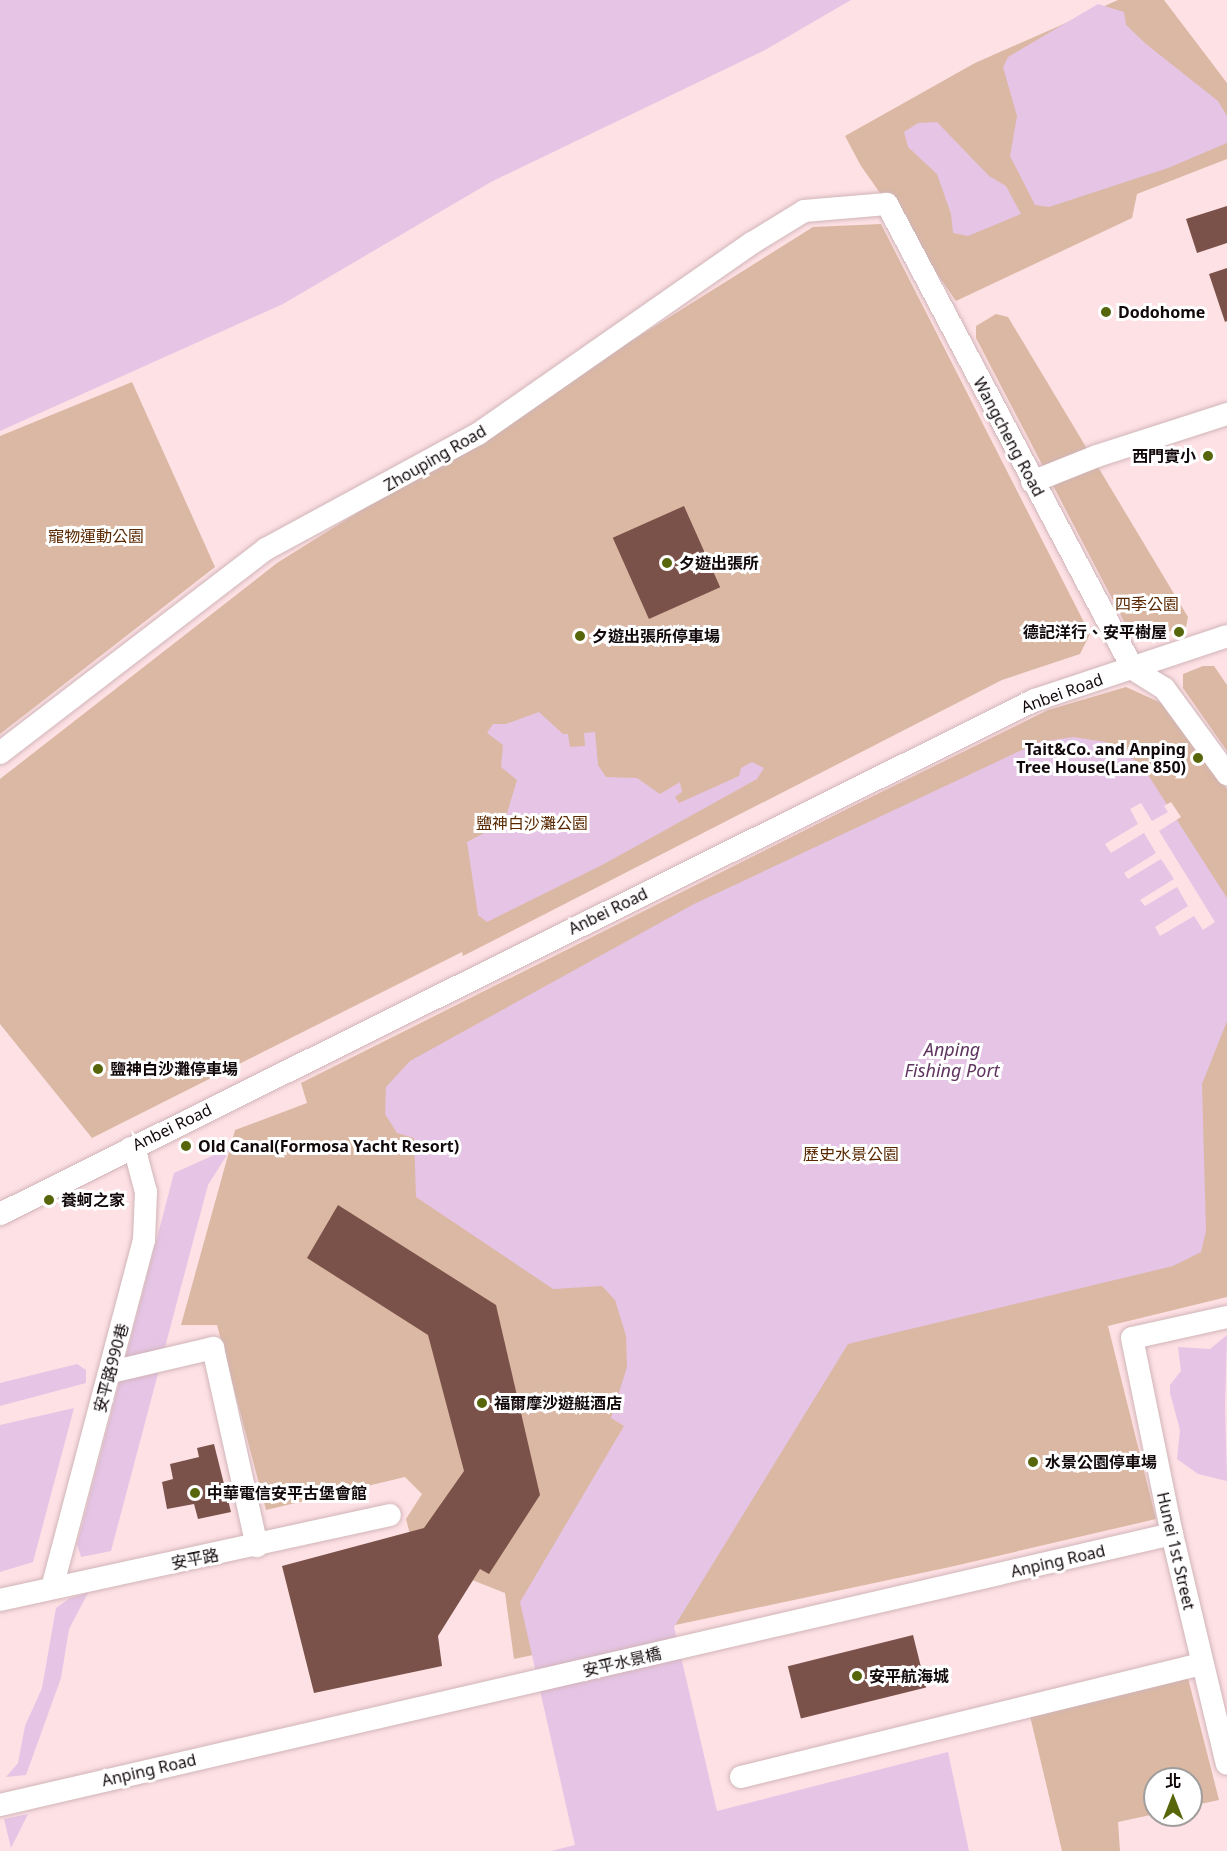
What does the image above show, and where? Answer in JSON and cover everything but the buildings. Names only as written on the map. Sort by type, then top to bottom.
[{"type":"street","name":"Wangcheng Road","points":[[886,204],[1133,669]]},
{"type":"street","name":"Zhouping Road","points":[[0,753],[266,549],[478,434],[752,243],[804,211],[886,204]]},
{"type":"street","points":[[1032,482],[1097,456],[1227,414]]},
{"type":"street","name":"Anbei Road","points":[[0,1214],[1035,700],[1227,636]]},
{"type":"street","points":[[1133,669],[1164,688],[1227,774]]},
{"type":"street","name":"安平路990巷","points":[[52,1588],[111,1372],[144,1240],[147,1212],[142,1178],[130,1148]]},
{"type":"street","name":"Hunei 1st Street","points":[[1227,1317],[1132,1338],[1172,1534],[1227,1764]]},
{"type":"street","points":[[111,1372],[213,1348],[257,1546]]},
{"type":"street","name":"安平路","points":[[0,1600],[257,1546],[390,1515]]},
{"type":"street","name":"Anping Road","points":[[944,1589],[1172,1534]]},
{"type":"street","name":"安平水景橋","points":[[299,1736],[944,1589]]},
{"type":"street","points":[[741,1777],[1202,1664]]},
{"type":"street","name":"Anping Road","points":[[0,1805],[299,1736]]},
{"type":"green space","points":[[1118,0],[1164,0],[1227,83],[1227,159],[1137,194],[1132,218],[956,301],[861,166],[845,136],[975,63]]},
{"type":"green space","name":"鹽神白沙灘公園","points":[[881,224],[1090,634],[1080,654],[1002,680],[463,956],[462,952],[92,1138],[0,1024],[0,779],[277,563],[813,227]]},
{"type":"green space","name":"四季公園","points":[[996,314],[1008,317],[1188,617],[1186,627],[1144,638],[1129,631],[976,338],[976,326]]},
{"type":"green space","name":"寵物運動公園","points":[[132,382],[215,567],[0,734],[0,436]]},
{"type":"green space","points":[[1203,666],[1214,666],[1227,685],[1227,751],[1183,688],[1183,674]]},
{"type":"green space","name":"Anping Fishing Port","points":[[1126,687],[1168,706],[1227,789],[1227,1297],[1108,1326],[1156,1519],[950,1567],[514,1659],[505,1593],[472,1580],[412,1542],[406,1519],[422,1494],[405,1477],[266,1510],[217,1325],[181,1325],[235,1130],[307,1103],[301,1083],[857,804],[1048,710]]},
{"type":"green space","points":[[1188,1678],[1219,1800],[1203,1803],[1203,1767],[1143,1767],[1143,1817],[1118,1822],[1120,1851],[1062,1851],[1030,1716]]},
{"type":"water","points":[[0,0],[851,0],[765,50],[491,182],[283,304],[0,431]]},
{"type":"water","points":[[1098,4],[1124,12],[1126,25],[1146,44],[1218,101],[1227,116],[1227,143],[1168,168],[1049,207],[1035,205],[1010,156],[1017,116],[1003,67],[1008,57]]},
{"type":"water","points":[[937,122],[989,176],[1006,186],[1021,214],[968,236],[953,233],[951,214],[937,174],[908,147],[904,132],[918,123]]},
{"type":"water","points":[[539,712],[563,734],[568,734],[570,747],[585,746],[584,733],[595,732],[598,765],[606,777],[637,778],[660,794],[680,782],[682,792],[675,797],[679,803],[739,776],[741,768],[752,762],[764,768],[757,779],[604,864],[487,922],[478,915],[467,842],[504,823],[517,780],[501,767],[503,745],[487,733],[493,724],[506,724]]},
{"type":"water","name":"Anping Fishing Port","points":[[1073,737],[1106,742],[1141,764],[1227,898],[1227,1021],[1202,1084],[1206,1231],[1201,1252],[1173,1266],[848,1344],[674,1627],[717,1811],[948,1752],[969,1851],[551,1851],[575,1845],[520,1602],[624,1426],[611,1418],[627,1367],[626,1336],[615,1300],[602,1286],[553,1289],[416,1197],[414,1138],[397,1133],[385,1114],[386,1087],[410,1061],[694,904],[1039,742]]},
{"type":"water","points":[[232,1147],[208,1185],[111,1551],[81,1557],[77,1544],[174,1173]]},
{"type":"water","points":[[1227,1335],[1225,1407],[1227,1481],[1198,1474],[1177,1459],[1180,1430],[1170,1385],[1181,1371],[1178,1347],[1210,1349]]},
{"type":"water","points":[[77,1364],[86,1370],[86,1383],[0,1406],[0,1383]]},
{"type":"water","points":[[74,1408],[33,1562],[0,1572],[0,1425]]},
{"type":"water","points":[[88,1593],[69,1629],[61,1678],[26,1775],[6,1777],[18,1763],[25,1726],[42,1688],[56,1608],[70,1598]]},
{"type":"water","points":[[28,1814],[11,1848],[4,1819]]},
{"type":"pier","points":[[1171,802],[1181,817],[1159,831],[1215,922],[1203,930],[1194,916],[1160,936],[1155,927],[1188,906],[1177,887],[1145,906],[1140,900],[1174,879],[1161,859],[1128,879],[1124,873],[1156,853],[1144,833],[1111,853],[1105,844],[1138,824],[1130,809],[1141,803],[1152,821],[1168,812],[1164,806]]},
{"type":"place","name":"Dodohome","points":[[1106,312]]},
{"type":"place","name":"西門實小","points":[[1208,456]]},
{"type":"place","name":"夕遊出張所","points":[[667,563]]},
{"type":"place","name":"德記洋行、安平樹屋","points":[[1179,632]]},
{"type":"place","name":"夕遊出張所停車場","points":[[580,636]]},
{"type":"place","name":"Tait&Co. and Anping Tree House(Lane 850)","points":[[1198,758]]},
{"type":"place","name":"鹽神白沙灘停車場","points":[[98,1069]]},
{"type":"place","name":"Old Canal(Formosa Yacht Resort)","points":[[186,1146]]},
{"type":"place","name":"養蚵之家","points":[[49,1200]]},
{"type":"place","name":"福爾摩沙遊艇酒店","points":[[482,1403]]},
{"type":"place","name":"水景公園停車場","points":[[1033,1462]]},
{"type":"place","name":"中華電信安平古堡會館","points":[[195,1493]]},
{"type":"place","name":"安平航海城","points":[[857,1676]]},
{"type":"park label","name":"歷史水景公園","points":[[851,1154]]}]
